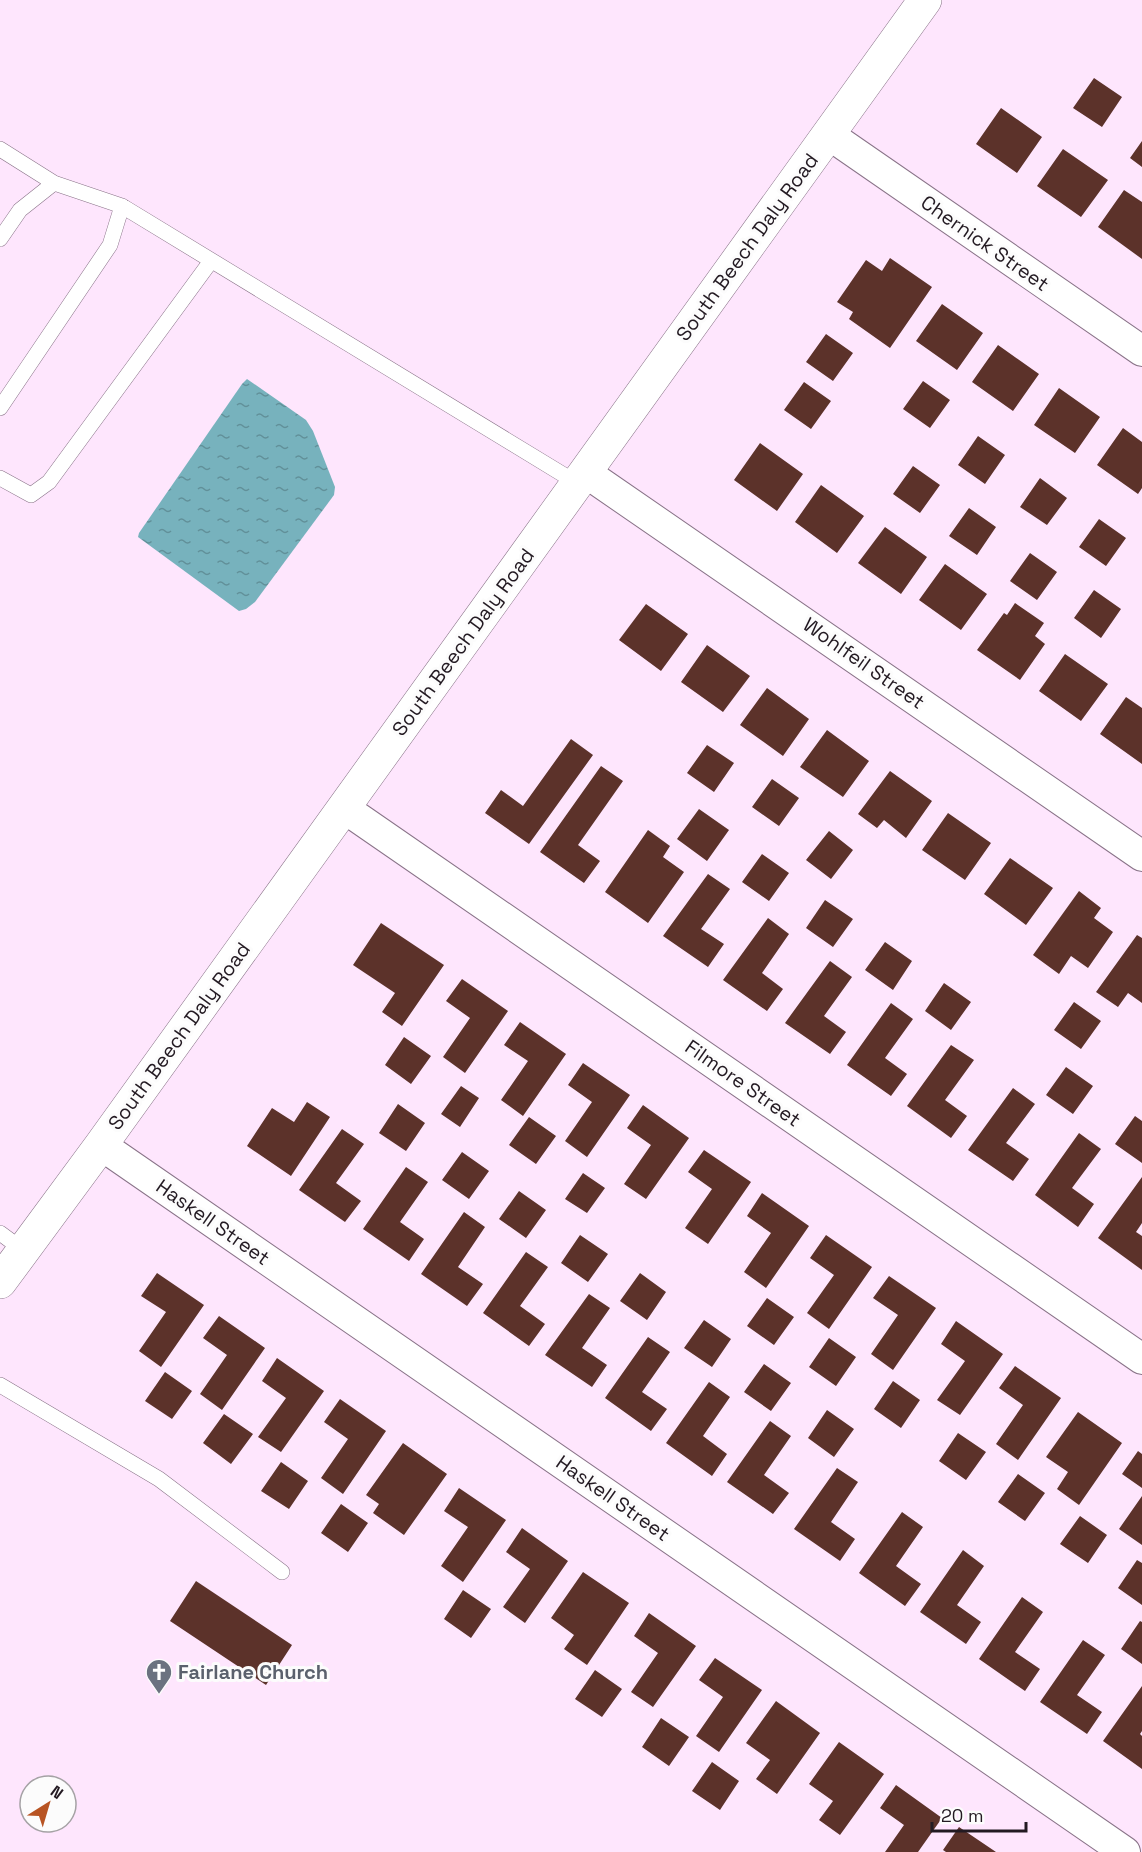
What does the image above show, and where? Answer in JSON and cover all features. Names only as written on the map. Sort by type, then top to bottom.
[{"type":"street","name":"South Beech Daly Road","points":[[0,1282],[12,1242],[101,1145],[925,0]]},
{"type":"street","name":"Chernick Street","points":[[828,134],[1142,351]]},
{"type":"street","name":"Wohlfeil Street","points":[[581,477],[1142,856]]},
{"type":"street","name":"Filmore Street","points":[[344,808],[1142,1359]]},
{"type":"street","name":"Haskell Street","points":[[101,1145],[1125,1852]]},
{"type":"lane","points":[[0,149],[54,183],[122,206],[211,261],[581,477]]},
{"type":"lane","points":[[0,239],[20,210],[54,183]]},
{"type":"lane","points":[[0,408],[110,244],[122,206]]},
{"type":"lane","points":[[0,478],[31,495],[49,482],[211,261]]},
{"type":"lane","points":[[0,1385],[159,1479],[282,1572]]},
{"type":"water","points":[[247,379],[306,420],[313,431],[335,487],[334,495],[255,602],[239,611],[138,537]]},
{"type":"building","points":[[1094,78],[1122,97],[1102,127],[1073,108]]},
{"type":"building","points":[[1001,108],[1042,137],[1017,173],[976,144]]},
{"type":"building","points":[[1142,141],[1142,167],[1130,158]]},
{"type":"building","points":[[1063,149],[1108,180],[1081,217],[1037,186]]},
{"type":"building","points":[[1124,190],[1142,202],[1142,259],[1098,227]]},
{"type":"building","points":[[890,258],[932,287],[890,348],[849,319],[853,312],[837,302],[866,260],[882,271]]},
{"type":"building","points":[[942,304],[983,333],[957,370],[916,341]]},
{"type":"building","points":[[826,334],[853,353],[833,381],[806,362]]},
{"type":"building","points":[[998,345],[1039,374],[1013,411],[972,382]]},
{"type":"building","points":[[923,381],[950,400],[930,428],[903,409]]},
{"type":"building","points":[[804,382],[831,401],[811,429],[784,410]]},
{"type":"building","points":[[1059,388],[1100,417],[1075,453],[1034,425]]},
{"type":"building","points":[[1123,428],[1142,442],[1142,488],[1138,494],[1097,465]]},
{"type":"building","points":[[978,436],[1005,455],[985,484],[958,465]]},
{"type":"building","points":[[760,443],[803,474],[777,511],[734,480]]},
{"type":"building","points":[[913,466],[940,485],[920,513],[893,494]]},
{"type":"building","points":[[1040,478],[1067,498],[1047,525],[1020,507]]},
{"type":"building","points":[[821,485],[864,516],[837,553],[795,522]]},
{"type":"building","points":[[969,508],[996,527],[977,555],[949,536]]},
{"type":"building","points":[[1099,519],[1126,538],[1106,566],[1079,547]]},
{"type":"building","points":[[885,527],[927,557],[901,594],[858,563]]},
{"type":"building","points":[[1030,553],[1057,572],[1037,600],[1010,581]]},
{"type":"building","points":[[945,564],[987,594],[961,630],[919,600]]},
{"type":"building","points":[[1094,590],[1121,609],[1101,638],[1074,618]]},
{"type":"building","points":[[1015,603],[1044,623],[1035,636],[1045,644],[1020,680],[977,650],[1004,613],[1007,615]]},
{"type":"building","points":[[646,604],[688,634],[661,671],[619,640]]},
{"type":"building","points":[[707,645],[750,676],[723,712],[681,682]]},
{"type":"building","points":[[1065,654],[1108,684],[1081,721],[1039,691]]},
{"type":"building","points":[[767,688],[809,719],[783,756],[740,725]]},
{"type":"building","points":[[1126,697],[1142,708],[1142,764],[1100,734]]},
{"type":"building","points":[[827,730],[869,761],[843,797],[800,767]]},
{"type":"building","points":[[571,739],[593,755],[529,844],[485,813],[501,790],[523,806]]},
{"type":"building","points":[[707,745],[734,763],[714,792],[687,773]]},
{"type":"building","points":[[601,766],[623,781],[578,845],[600,861],[584,883],[540,852]]},
{"type":"building","points":[[890,771],[932,801],[906,838],[884,820],[877,828],[858,814]]},
{"type":"building","points":[[772,779],[799,798],[779,826],[752,807]]},
{"type":"building","points":[[699,809],[729,830],[707,861],[677,839]]},
{"type":"building","points":[[948,813],[991,843],[965,880],[922,850]]},
{"type":"building","points":[[648,830],[670,846],[663,857],[684,872],[648,923],[605,892]]},
{"type":"building","points":[[829,831],[853,850],[831,879],[806,860]]},
{"type":"building","points":[[762,854],[789,873],[769,901],[742,882]]},
{"type":"building","points":[[1010,858],[1053,888],[1026,925],[984,894]]},
{"type":"building","points":[[708,874],[730,889],[701,929],[724,944],[708,967],[663,936]]},
{"type":"building","points":[[1079,891],[1101,908],[1094,918],[1113,932],[1088,968],[1071,956],[1059,974],[1033,955]]},
{"type":"building","points":[[825,900],[853,919],[833,947],[806,928]]},
{"type":"building","points":[[768,918],[789,934],[762,973],[783,989],[767,1011],[723,980]]},
{"type":"building","points":[[381,923],[444,965],[402,1026],[382,1012],[395,993],[353,965]]},
{"type":"building","points":[[1137,935],[1142,938],[1142,1003],[1128,993],[1118,1007],[1096,992]]},
{"type":"building","points":[[885,942],[912,961],[893,990],[865,970]]},
{"type":"building","points":[[830,961],[852,977],[824,1016],[846,1032],[830,1054],[785,1023]]},
{"type":"building","points":[[462,979],[508,1011],[465,1073],[443,1057],[470,1018],[446,1001]]},
{"type":"building","points":[[944,983],[971,1002],[951,1030],[925,1011]]},
{"type":"building","points":[[1074,1002],[1101,1021],[1081,1049],[1054,1030]]},
{"type":"building","points":[[891,1003],[913,1019],[885,1058],[907,1074],[891,1096],[847,1065]]},
{"type":"building","points":[[520,1022],[566,1054],[523,1116],[501,1100],[528,1061],[504,1045]]},
{"type":"building","points":[[404,1037],[431,1056],[411,1084],[385,1065]]},
{"type":"building","points":[[951,1045],[974,1060],[945,1100],[967,1116],[951,1138],[907,1106]]},
{"type":"building","points":[[583,1063],[630,1095],[587,1157],[565,1141],[592,1102],[568,1085]]},
{"type":"building","points":[[1066,1067],[1093,1086],[1073,1114],[1046,1095]]},
{"type":"building","points":[[461,1086],[479,1098],[460,1127],[441,1114]]},
{"type":"building","points":[[1013,1088],[1035,1104],[1006,1143],[1029,1159],[1013,1181],[968,1150]]},
{"type":"building","points":[[307,1102],[330,1117],[291,1176],[247,1146],[272,1108],[294,1122]]},
{"type":"building","points":[[398,1104],[425,1123],[406,1151],[379,1133]]},
{"type":"building","points":[[643,1105],[689,1138],[646,1199],[624,1184],[651,1145],[627,1128]]},
{"type":"building","points":[[1135,1116],[1142,1121],[1142,1163],[1115,1144]]},
{"type":"building","points":[[529,1117],[556,1136],[536,1164],[509,1145]]},
{"type":"building","points":[[342,1129],[364,1144],[336,1183],[361,1201],[345,1222],[299,1190]]},
{"type":"building","points":[[1079,1133],[1101,1149],[1072,1188],[1094,1204],[1078,1227],[1035,1195]]},
{"type":"building","points":[[704,1150],[751,1182],[708,1244],[685,1228],[712,1189],[688,1172]]},
{"type":"building","points":[[462,1152],[489,1171],[469,1199],[442,1180]]},
{"type":"building","points":[[406,1167],[428,1182],[400,1222],[424,1239],[409,1261],[363,1229]]},
{"type":"building","points":[[583,1173],[605,1188],[587,1213],[565,1199]]},
{"type":"building","points":[[1142,1177],[1142,1223],[1136,1232],[1142,1236],[1142,1270],[1098,1238]]},
{"type":"building","points":[[519,1191],[546,1210],[526,1238],[499,1219]]},
{"type":"building","points":[[762,1193],[809,1226],[766,1288],[744,1272],[771,1233],[747,1216]]},
{"type":"building","points":[[464,1212],[485,1227],[458,1267],[483,1284],[467,1306],[421,1274]]},
{"type":"building","points":[[580,1235],[608,1254],[588,1282],[561,1263]]},
{"type":"building","points":[[826,1235],[872,1267],[829,1329],[807,1313],[834,1275],[810,1258]]},
{"type":"building","points":[[526,1252],[548,1267],[520,1306],[545,1324],[529,1346],[483,1313]]},
{"type":"building","points":[[157,1273],[204,1305],[161,1367],[139,1351],[166,1312],[141,1296]]},
{"type":"building","points":[[640,1273],[666,1292],[647,1320],[620,1301]]},
{"type":"building","points":[[889,1276],[936,1308],[893,1370],[871,1354],[898,1315],[873,1298]]},
{"type":"building","points":[[589,1294],[610,1308],[582,1348],[607,1365],[592,1387],[545,1355]]},
{"type":"building","points":[[767,1298],[794,1317],[774,1345],[747,1326]]},
{"type":"building","points":[[219,1316],[265,1348],[222,1410],[200,1394],[227,1355],[203,1338]]},
{"type":"building","points":[[704,1320],[731,1339],[712,1367],[684,1348]]},
{"type":"building","points":[[956,1321],[1003,1354],[960,1415],[937,1400],[965,1361],[941,1344]]},
{"type":"building","points":[[648,1337],[670,1352],[642,1392],[667,1409],[651,1431],[605,1398]]},
{"type":"building","points":[[829,1338],[856,1357],[836,1386],[809,1367]]},
{"type":"building","points":[[277,1358],[324,1391],[281,1452],[258,1437],[286,1398],[262,1381]]},
{"type":"building","points":[[764,1364],[791,1383],[771,1411],[744,1392]]},
{"type":"building","points":[[1015,1366],[1061,1398],[1018,1460],[996,1444],[1023,1405],[999,1388]]},
{"type":"building","points":[[165,1372],[192,1391],[172,1419],[145,1401]]},
{"type":"building","points":[[893,1381],[920,1400],[901,1428],[874,1409]]},
{"type":"building","points":[[709,1382],[730,1397],[703,1436],[727,1454],[712,1476],[666,1443]]},
{"type":"building","points":[[340,1399],[386,1431],[343,1494],[321,1478],[348,1439],[324,1422]]},
{"type":"building","points":[[827,1410],[854,1429],[834,1457],[808,1438]]},
{"type":"building","points":[[1078,1412],[1122,1443],[1079,1505],[1057,1489],[1068,1472],[1046,1457]]},
{"type":"building","points":[[224,1414],[253,1434],[231,1464],[203,1443]]},
{"type":"building","points":[[770,1421],[791,1436],[764,1475],[789,1493],[773,1514],[727,1482]]},
{"type":"building","points":[[958,1433],[986,1452],[966,1480],[939,1461]]},
{"type":"building","points":[[403,1443],[447,1474],[404,1535],[373,1513],[379,1504],[366,1495]]},
{"type":"building","points":[[1138,1451],[1142,1454],[1142,1488],[1122,1474]]},
{"type":"building","points":[[281,1462],[308,1481],[289,1509],[261,1491]]},
{"type":"building","points":[[837,1468],[858,1482],[831,1522],[855,1539],[840,1561],[794,1529]]},
{"type":"building","points":[[1018,1474],[1045,1493],[1025,1521],[998,1502]]},
{"type":"building","points":[[459,1488],[506,1520],[463,1582],[441,1566],[468,1527],[444,1511]]},
{"type":"building","points":[[1142,1496],[1142,1545],[1119,1529]]},
{"type":"building","points":[[341,1504],[368,1523],[348,1552],[321,1533]]},
{"type":"building","points":[[902,1512],[923,1527],[896,1566],[921,1584],[905,1606],[859,1573]]},
{"type":"building","points":[[1080,1516],[1107,1535],[1088,1563],[1060,1544]]},
{"type":"building","points":[[522,1528],[568,1561],[525,1623],[503,1607],[530,1569],[506,1552]]},
{"type":"building","points":[[963,1550],[984,1566],[957,1605],[981,1622],[966,1644],[920,1612]]},
{"type":"building","points":[[1137,1560],[1142,1563],[1142,1605],[1118,1588]]},
{"type":"building","points":[[583,1572],[629,1603],[587,1665],[564,1649],[574,1635],[551,1618]]},
{"type":"building","points":[[196,1581],[292,1645],[266,1685],[170,1621]]},
{"type":"building","points":[[463,1590],[491,1609],[471,1638],[444,1619]]},
{"type":"building","points":[[1022,1597],[1043,1612],[1015,1652],[1040,1669],[1025,1691],[979,1659]]},
{"type":"building","points":[[649,1613],[696,1646],[653,1707],[631,1692],[658,1653],[634,1636]]},
{"type":"building","points":[[1140,1621],[1142,1622],[1142,1664],[1121,1649]]},
{"type":"building","points":[[1083,1640],[1105,1655],[1077,1695],[1102,1712],[1087,1734],[1040,1702]]},
{"type":"building","points":[[715,1658],[762,1690],[719,1752],[696,1736],[723,1697],[699,1680]]},
{"type":"building","points":[[595,1670],[622,1689],[602,1717],[575,1699]]},
{"type":"building","points":[[1142,1686],[1142,1731],[1140,1734],[1142,1736],[1142,1769],[1103,1741]]},
{"type":"building","points":[[776,1701],[820,1733],[777,1794],[756,1779],[770,1760],[746,1743]]},
{"type":"building","points":[[661,1718],[689,1737],[669,1766],[642,1747]]},
{"type":"building","points":[[839,1742],[884,1774],[840,1835],[819,1820],[833,1801],[809,1784]]},
{"type":"building","points":[[712,1762],[739,1781],[720,1810],[692,1791]]},
{"type":"building","points":[[896,1785],[942,1818],[918,1852],[885,1852],[904,1825],[880,1808]]},
{"type":"building","points":[[959,1827],[996,1852],[946,1852],[943,1850]]},
{"type":"place","name":"Fairlane Church","points":[[159,1695]]}]
